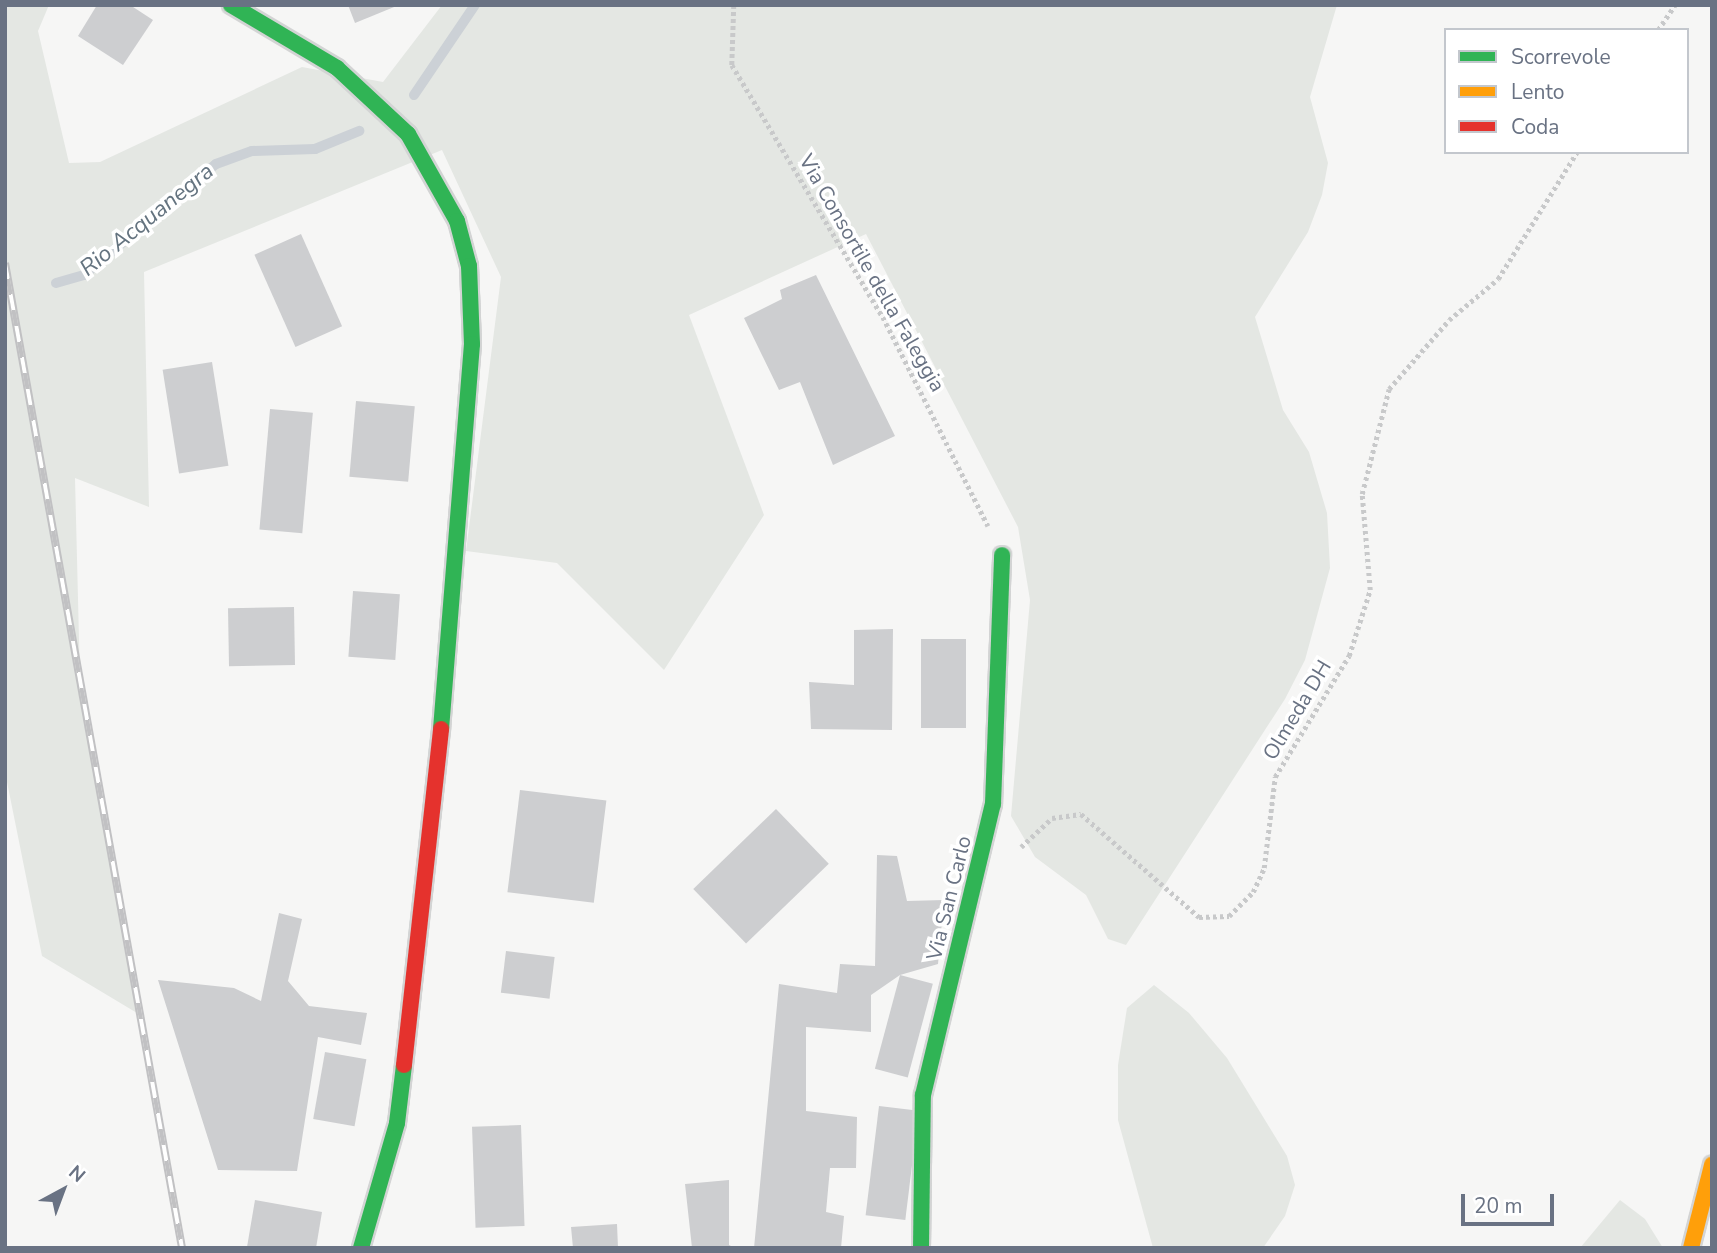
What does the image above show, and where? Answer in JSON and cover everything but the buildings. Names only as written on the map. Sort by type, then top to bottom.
[{"type":"main road","points":[[231,5],[337,68],[408,134],[457,221],[469,265],[472,344],[436,789],[397,1123],[361,1248]]},
{"type":"main road","name":"Via San Carlo","points":[[921,1248],[923,1095],[993,804],[1002,555]]},
{"type":"main road","points":[[1691,1248],[1712,1164]]},
{"type":"path","name":"Via Consortile della Faleggia","points":[[734,5],[732,65],[883,317],[1002,555]]},
{"type":"path","points":[[1659,28],[1675,5]]},
{"type":"path","name":"Olmeda DH","points":[[1015,860],[1025,837],[1052,818],[1082,814],[1199,917],[1229,916],[1253,892],[1264,868],[1275,778],[1349,656],[1370,590],[1362,494],[1389,389],[1449,320],[1498,279],[1576,154]]},
{"type":"shaded area","points":[[5,5],[49,5],[38,31],[69,163],[100,162],[302,67],[383,82],[442,5],[1337,5],[1310,97],[1328,163],[1322,195],[1308,232],[1255,317],[1283,410],[1309,452],[1327,513],[1330,568],[1305,660],[1285,699],[1126,945],[1108,939],[1086,895],[1035,857],[1011,816],[1030,600],[1018,527],[866,234],[689,315],[764,515],[664,670],[557,563],[466,551],[501,277],[442,150],[144,272],[149,507],[75,478],[80,679],[142,1016],[42,956],[5,772]]},
{"type":"shaded area","points":[[1154,985],[1189,1013],[1227,1058],[1287,1156],[1295,1185],[1285,1216],[1263,1248],[1153,1248],[1118,1120],[1118,1065],[1127,1008]]},
{"type":"shaded area","points":[[1620,1200],[1645,1219],[1663,1248],[1580,1248]]},
{"type":"waterway","name":"Rio Acquanegra","points":[[414,95],[475,5]]},
{"type":"waterway","name":"Rio Acquanegra","points":[[56,283],[84,275],[216,164],[252,151],[315,149],[359,131]]},
{"type":"railway","points":[[5,263],[182,1248]]},
{"type":"traffic: fast","points":[[231,5],[337,68],[408,134],[457,221],[469,266],[472,344],[441,729]]},
{"type":"traffic: fast","points":[[921,1248],[923,1095],[993,804],[1002,555]]},
{"type":"traffic: fast","points":[[361,1248],[397,1123],[404,1065]]},
{"type":"traffic: slow","points":[[1691,1248],[1712,1165]]},
{"type":"traffic: jam","points":[[404,1065],[441,729]]}]
